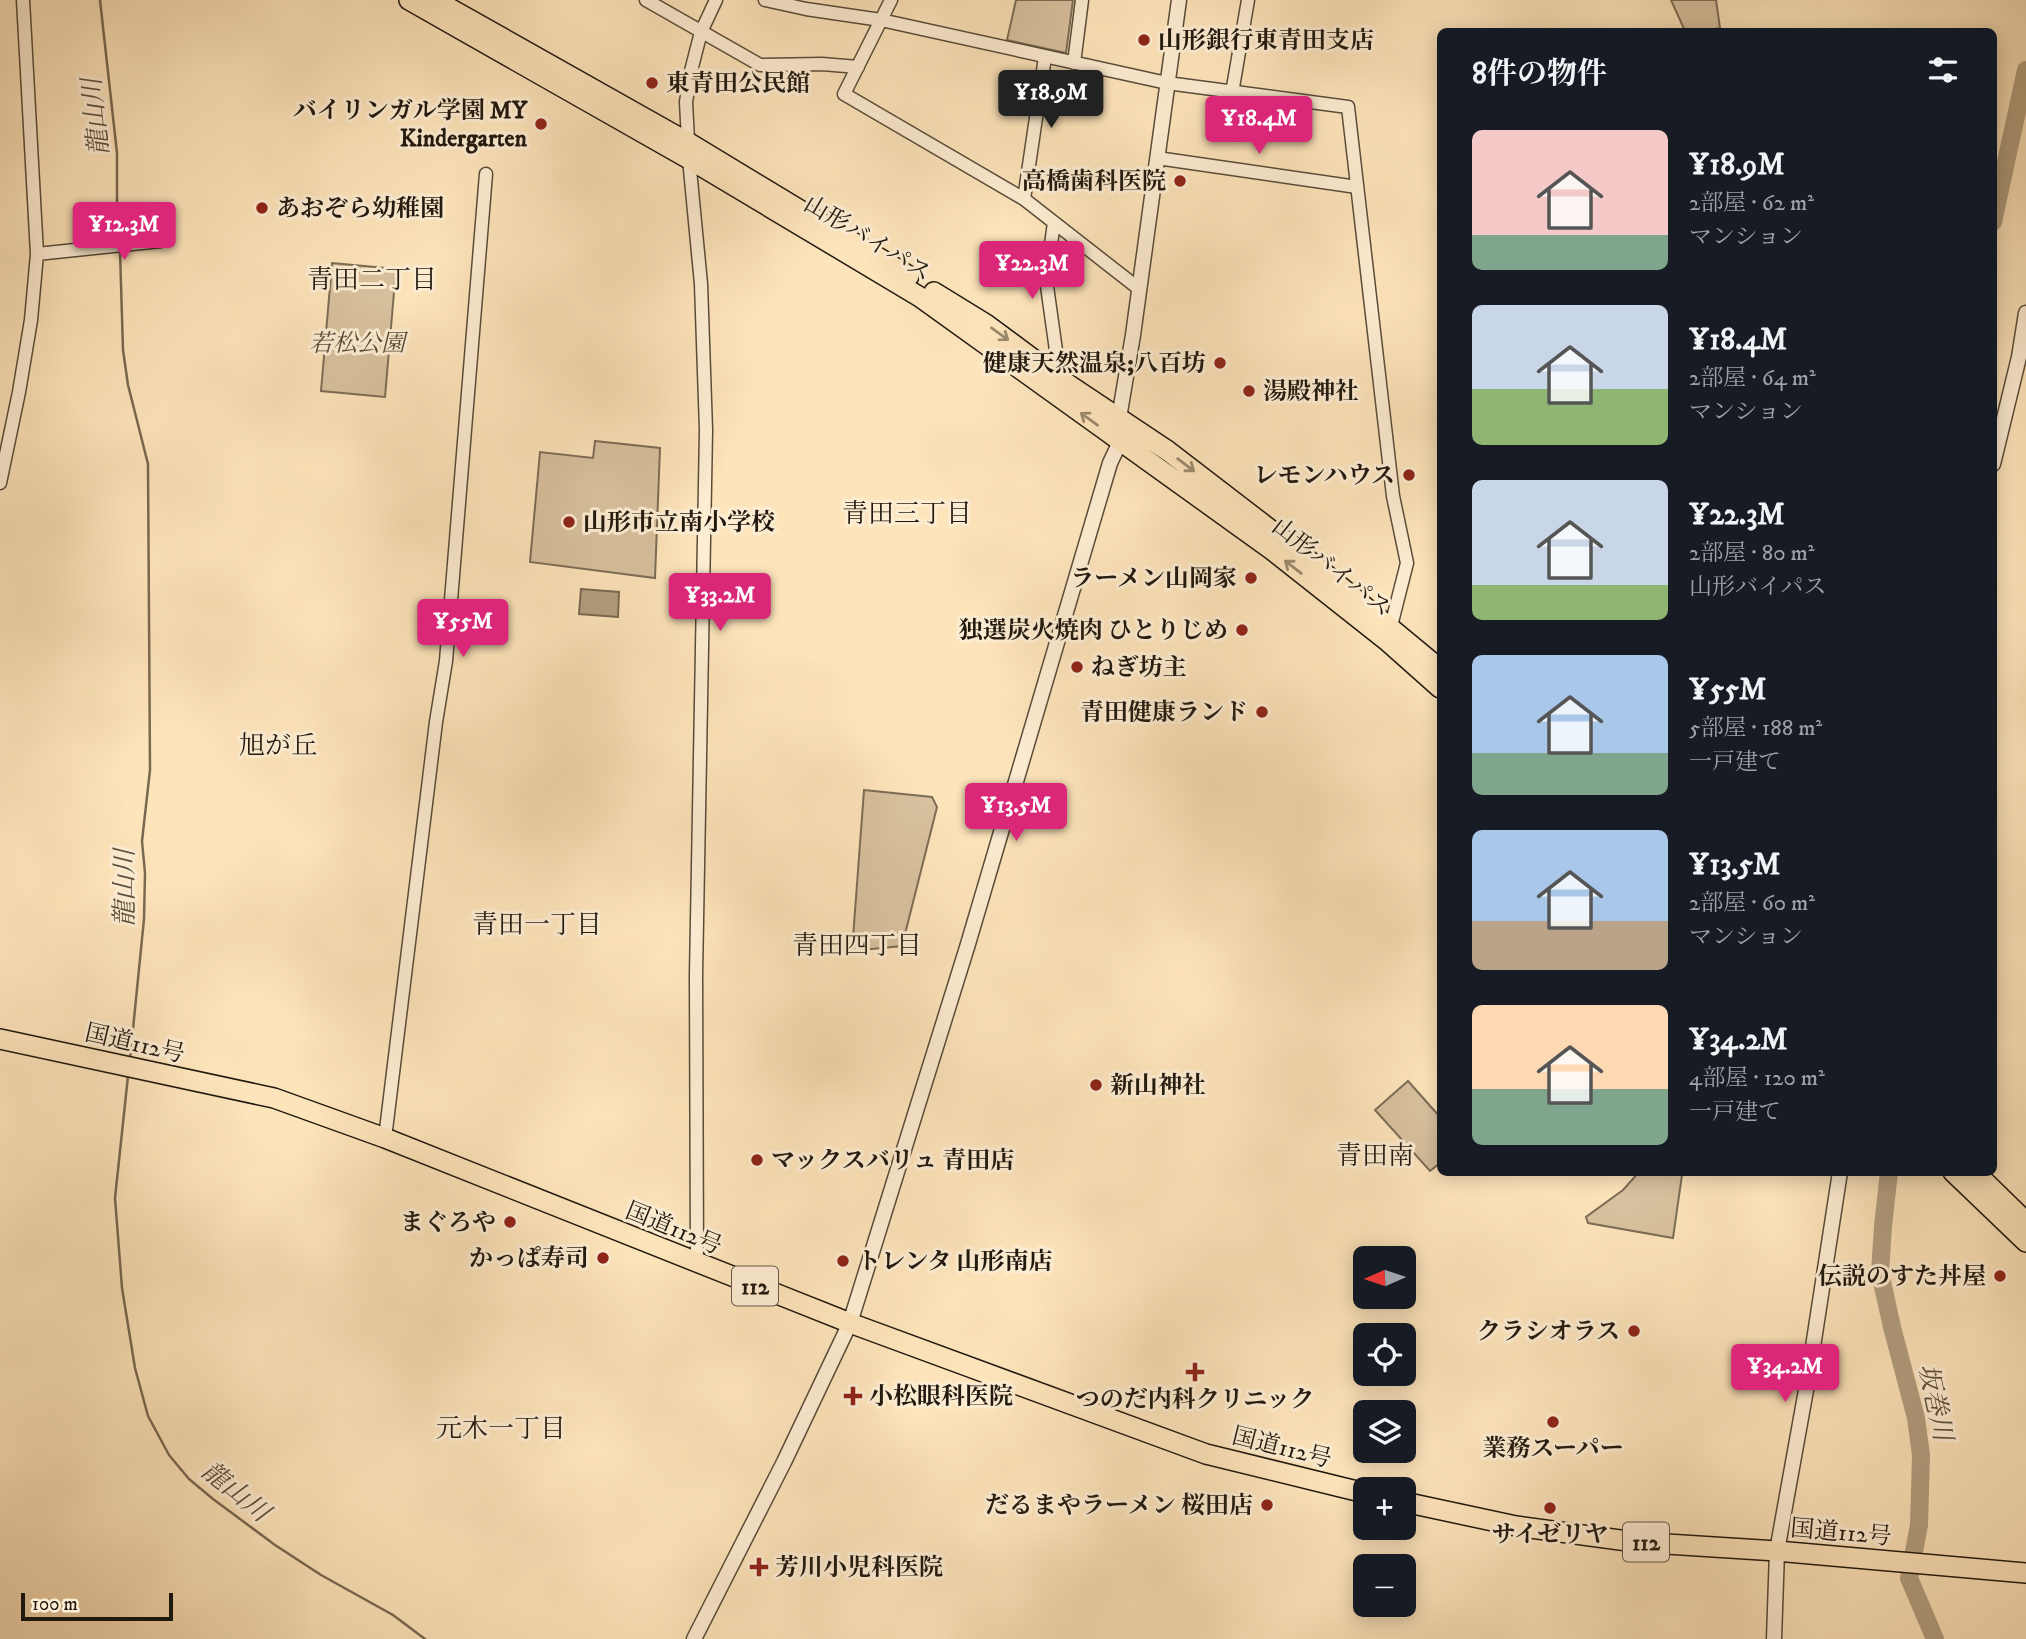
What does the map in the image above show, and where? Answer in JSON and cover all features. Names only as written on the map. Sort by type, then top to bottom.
[{"type":"highway","name":"山形バイパス","points":[[409,0],[886,260],[986,324],[1060,379],[1168,451],[1391,626],[1437,666]]},
{"type":"highway","name":"山形バイパス","points":[[435,0],[689,151],[920,296],[1272,550],[1386,640],[1437,685]]},
{"type":"highway","name":"国道112号","points":[[0,1039],[274,1098],[385,1138],[850,1323],[1206,1454],[1353,1490]]},
{"type":"highway","points":[[1957,1176],[2026,1242]]},
{"type":"highway","points":[[1979,1176],[2026,1222]]},
{"type":"highway","name":"国道112号","points":[[1416,1504],[1553,1532],[1635,1542],[1777,1551],[2026,1573]]},
{"type":"street","points":[[0,483],[23,368],[37,254],[23,0]]},
{"type":"street","points":[[646,0],[760,65],[822,64],[858,67]]},
{"type":"street","points":[[697,1264],[696,975],[706,430],[701,284],[686,102],[701,32],[716,0]]},
{"type":"street","points":[[765,0],[809,5],[1167,83],[1348,107],[1393,496],[1407,564],[1391,626]]},
{"type":"street","points":[[891,0],[844,94],[1024,199],[1138,288]]},
{"type":"street","points":[[1074,63],[1082,0]]},
{"type":"street","points":[[695,1639],[850,1323],[968,944],[1102,487],[1120,442],[1118,418],[1179,0]]},
{"type":"street","points":[[1232,93],[1248,0]]},
{"type":"street","points":[[1024,199],[1045,57]]},
{"type":"street","points":[[1157,158],[1357,187]]},
{"type":"street","points":[[385,1138],[430,762],[448,639],[486,174]]},
{"type":"street","points":[[1054,223],[1046,279],[1060,379]]},
{"type":"street","points":[[37,254],[161,241]]},
{"type":"street","points":[[1997,450],[2023,356],[2026,313]]},
{"type":"street","points":[[1774,1639],[1777,1551],[1808,1379],[1839,1176]]},
{"type":"green space","points":[[1016,0],[1073,0],[1066,53],[1007,40]]},
{"type":"green space","points":[[1671,0],[1716,0],[1720,28],[1684,28]]},
{"type":"green space","name":"若松公園","points":[[332,263],[396,269],[385,397],[321,391]]},
{"type":"green space","points":[[595,441],[660,448],[655,578],[530,562],[540,452],[593,458]]},
{"type":"green space","points":[[864,790],[932,797],[937,807],[902,946],[852,951]]},
{"type":"green space","points":[[1408,1081],[1437,1114],[1437,1165],[1430,1171],[1375,1110]]},
{"type":"green space","points":[[1635,1176],[1682,1176],[1673,1238],[1588,1223],[1586,1217],[1623,1190]]},
{"type":"shaded area","points":[[581,589],[619,592],[618,617],[579,614]]},
{"type":"waterway","name":"龍山川","points":[[100,0],[117,153],[119,241]]},
{"type":"waterway","name":"坂巻川","points":[[1997,204],[2026,70]]},
{"type":"waterway","name":"龍山川","points":[[120,251],[123,350],[128,385],[148,464],[150,770],[142,841],[145,873],[144,919],[130,1059]]},
{"type":"waterway","name":"龍山川","points":[[128,1076],[115,1198],[122,1288],[135,1368],[148,1416],[169,1455],[189,1479],[213,1499],[275,1545],[321,1575],[393,1615],[425,1639]]},
{"type":"waterway","name":"坂巻川","points":[[1889,1176],[1880,1273],[1916,1418],[1921,1455],[1919,1525],[1909,1578],[1935,1639]]},
{"type":"place","name":"山形銀行東青田支店","points":[[1144,40]]},
{"type":"place","name":"東青田公民館","points":[[652,83]]},
{"type":"place","name":"バイリンガル学園 MY Kindergarten","points":[[541,124]]},
{"type":"place","name":"高橋歯科医院","points":[[1180,181]]},
{"type":"place","name":"あおぞら幼稚園","points":[[262,208]]},
{"type":"place","name":"健康天然温泉;八百坊","points":[[1220,363]]},
{"type":"place","name":"湯殿神社","points":[[1249,391]]},
{"type":"place","name":"レモンハウス","points":[[1409,475]]},
{"type":"place","name":"山形市立南小学校","points":[[569,522]]},
{"type":"place","name":"ラーメン山岡家","points":[[1251,578]]},
{"type":"place","name":"独選炭火焼肉 ひとりじめ","points":[[1242,630]]},
{"type":"place","name":"ねぎ坊主","points":[[1077,667]]},
{"type":"place","name":"青田健康ランド","points":[[1262,712]]},
{"type":"place","name":"新山神社","points":[[1096,1085]]},
{"type":"place","name":"マックスバリュ 青田店","points":[[757,1160]]},
{"type":"place","name":"まぐろや","points":[[510,1222]]},
{"type":"place","name":"かっぱ寿司","points":[[603,1258]]},
{"type":"place","name":"トレンタ 山形南店","points":[[843,1261]]},
{"type":"place","name":"伝説のすた丼屋","points":[[2000,1276]]},
{"type":"place","name":"クラシオラス","points":[[1634,1331]]},
{"type":"place","name":"つのだ内科クリニック","points":[[1195,1372]]},
{"type":"place","name":"小松眼科医院","points":[[853,1396]]},
{"type":"place","name":"業務スーパー","points":[[1553,1422]]},
{"type":"place","name":"だるまやラーメン 桜田店","points":[[1267,1505]]},
{"type":"place","name":"サイゼリヤ","points":[[1550,1508]]},
{"type":"place","name":"芳川小児科医院","points":[[759,1567]]},
{"type":"district","name":"青田二丁目","points":[[372,279]]},
{"type":"district","name":"青田三丁目","points":[[907,513]]},
{"type":"district","name":"旭が丘","points":[[278,745]]},
{"type":"district","name":"青田一丁目","points":[[537,924]]},
{"type":"district","name":"青田四丁目","points":[[857,945]]},
{"type":"district","name":"青田南","points":[[1375,1155]]},
{"type":"district","name":"元木一丁目","points":[[501,1428]]}]
